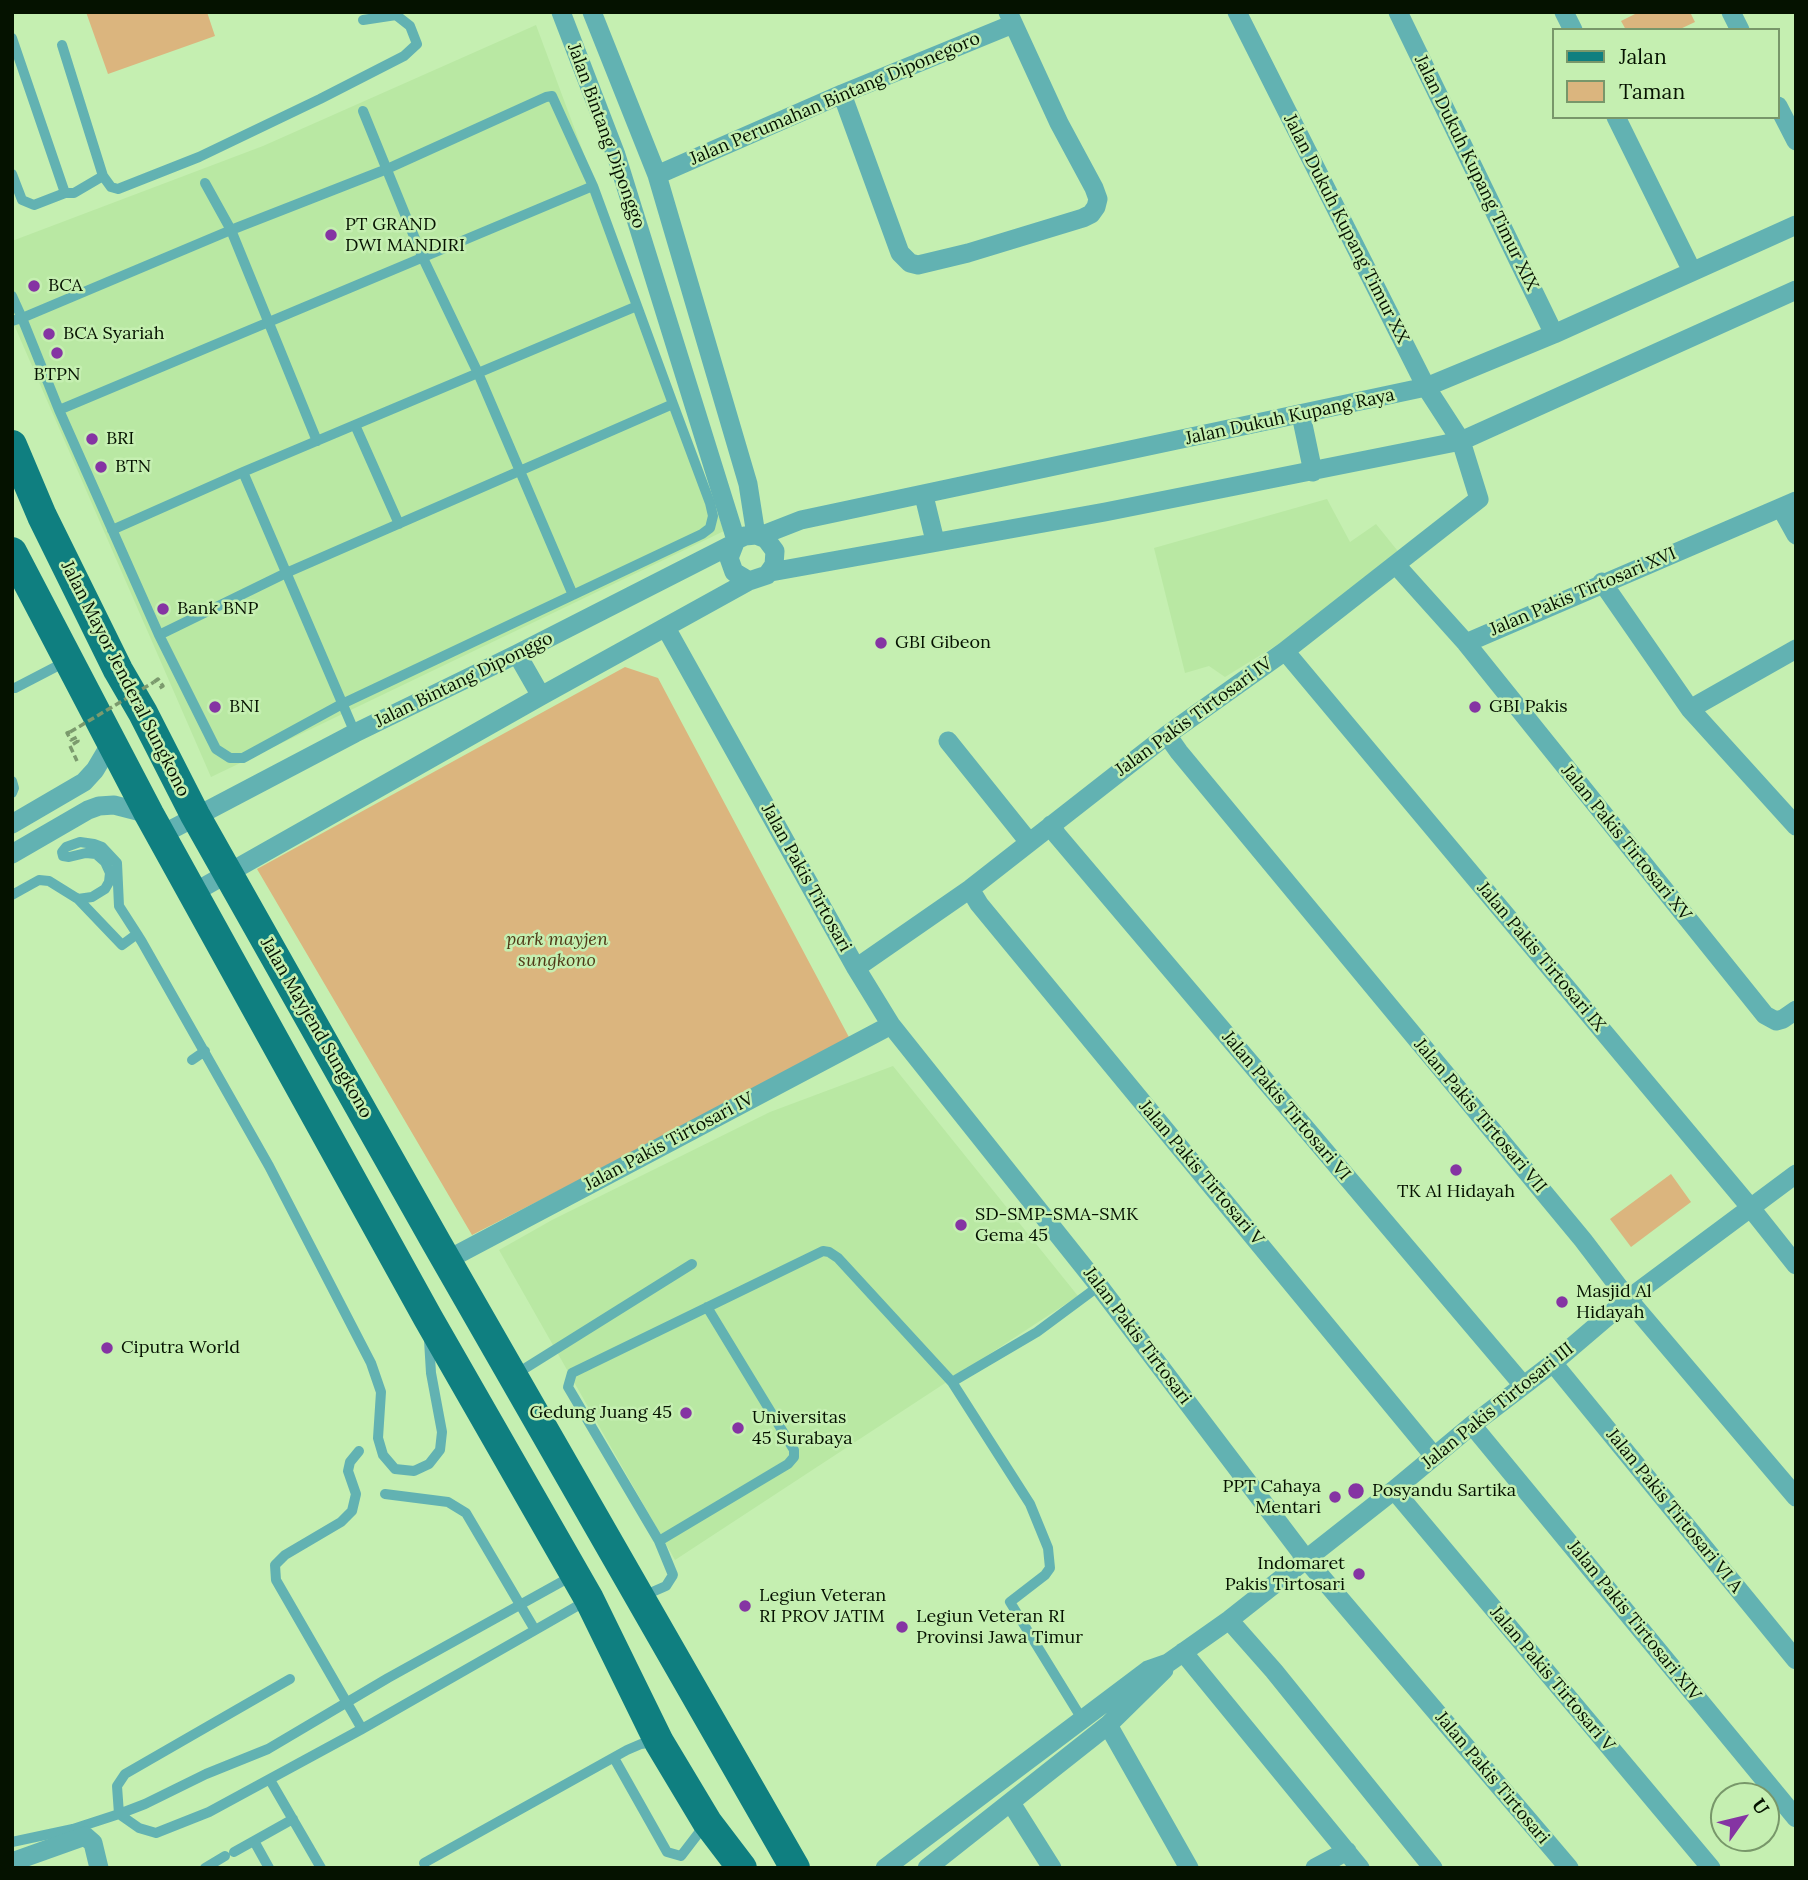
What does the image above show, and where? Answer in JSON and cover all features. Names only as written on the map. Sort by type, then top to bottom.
[{"type":"main road","name":"Jalan Mayor Jenderal Sungkono","points":[[12,445],[71,575],[195,815]]},
{"type":"main road","points":[[12,552],[155,824],[428,1318],[582,1587],[659,1742],[707,1822],[741,1867]]},
{"type":"main road","name":"Jalan Mayjend Sungkono","points":[[195,815],[795,1868]]},
{"type":"street","name":"Jalan Bintang Diponggo","points":[[195,815],[735,542],[623,177],[561,12]]},
{"type":"street","name":"Jalan Bintang Diponggo","points":[[593,12],[657,176],[744,470],[758,535]]},
{"type":"street","name":"Jalan Dukuh Kupang Timur XX","points":[[1237,12],[1426,387],[1461,441]]},
{"type":"street","name":"Jalan Dukuh Kupang Timur XIX","points":[[1398,12],[1554,334]]},
{"type":"street","points":[[1564,12],[1572,28]]},
{"type":"street","points":[[1731,12],[1739,28]]},
{"type":"street","name":"Jalan Perumahan Bintang Diponegoro","points":[[657,176],[1010,18],[1059,124],[1094,187],[1098,200],[1096,207],[1091,214],[1083,218],[968,253],[918,265],[910,263],[900,253],[842,94]]},
{"type":"street","points":[[1780,110],[1796,141]]},
{"type":"street","points":[[1617,119],[1692,271]]},
{"type":"street","name":"Jalan Dukuh Kupang Raya","points":[[758,535],[801,520],[1426,387],[1554,334],[1796,225]]},
{"type":"street","points":[[193,893],[541,696],[749,581],[762,578],[771,572],[1105,512],[1461,441],[1796,290]]},
{"type":"street","points":[[1301,415],[1313,472]]},
{"type":"street","name":"Jalan Pakis Tirtosari IV","points":[[856,968],[970,889],[1167,734],[1285,651],[1479,499],[1461,441]]},
{"type":"street","points":[[923,496],[935,541]]},
{"type":"street","points":[[1788,504],[1796,535]]},
{"type":"street","name":"Jalan Pakis Tirtosari XVI","points":[[1466,643],[1602,582],[1788,504]]},
{"type":"street","points":[[749,581],[741,578],[731,566],[729,558],[735,542],[746,536],[758,535],[766,539],[775,551],[776,558],[771,572]]},
{"type":"street","points":[[1396,565],[1466,643]]},
{"type":"street","points":[[1602,582],[1690,709],[1796,826]]},
{"type":"street","name":"Jalan Pakis Tirtosari","points":[[666,628],[856,968],[891,1025],[1099,1286],[1306,1559],[1569,1868]]},
{"type":"street","name":"Jalan Pakis Tirtosari XV","points":[[1466,643],[1765,1015],[1776,1021],[1796,1010]]},
{"type":"street","points":[[1690,709],[1796,649]]},
{"type":"street","name":"Jalan Pakis Tirtosari IX","points":[[1285,651],[1796,1265]]},
{"type":"street","points":[[517,654],[541,696]]},
{"type":"street","name":"Jalan Pakis Tirtosari VII","points":[[1167,734],[1179,752],[1583,1240],[1628,1299],[1796,1497]]},
{"type":"street","points":[[948,741],[1029,842]]},
{"type":"street","points":[[12,824],[84,782],[95,770],[111,743]]},
{"type":"street","points":[[1777,806],[1796,797]]},
{"type":"street","points":[[12,854],[99,806],[114,805],[155,824]]},
{"type":"street","name":"Jalan Mayor Jenderal Sungkono","points":[[155,824],[195,815]]},
{"type":"street","name":"Jalan Pakis Tirtosari VI","points":[[1051,825],[1056,835],[1522,1385]]},
{"type":"street","name":"Jalan Pakis Tirtosari V","points":[[970,889],[979,904],[1434,1457]]},
{"type":"street","name":"Jalan Pakis Tirtosari IV","points":[[442,1251],[891,1025]]},
{"type":"street","name":"Jalan Pakis Tirtosari III","points":[[885,1868],[1149,1670],[1175,1657],[1229,1620],[1394,1490],[1472,1424],[1553,1363],[1628,1299],[1796,1174]]},
{"type":"street","name":"Jalan Pakis Tirtosari VI A","points":[[1553,1363],[1796,1660]]},
{"type":"street","name":"Jalan Pakis Tirtosari XIV","points":[[1472,1424],[1796,1818]]},
{"type":"street","name":"Jalan Pakis Tirtosari V","points":[[1394,1490],[1711,1868]]},
{"type":"street","points":[[1229,1620],[1433,1868]]},
{"type":"street","points":[[1175,1657],[1360,1868]]},
{"type":"street","name":"Jalan Pakis Tirtosari III","points":[[927,1868],[1108,1725],[1175,1657]]},
{"type":"street","points":[[1108,1725],[1189,1868]]},
{"type":"street","points":[[1011,1803],[1052,1868]]},
{"type":"street","points":[[12,1862],[85,1836],[93,1843],[99,1868]]},
{"type":"street","points":[[1315,1868],[1347,1851]]},
{"type":"lane","points":[[62,45],[103,176],[111,187],[118,189],[199,157],[404,56],[417,44],[410,26],[396,15],[363,20]]},
{"type":"lane","points":[[12,38],[65,192]]},
{"type":"lane","points":[[12,296],[17,319],[159,635],[216,749],[230,758],[243,758],[342,705],[710,528],[713,516],[710,503],[593,186],[552,96],[387,169],[17,319]]},
{"type":"lane","points":[[363,111],[422,256],[478,373],[518,472],[573,595]]},
{"type":"lane","points":[[12,174],[22,200],[34,205],[65,192],[74,193],[103,176]]},
{"type":"lane","points":[[205,183],[231,230],[317,440]]},
{"type":"lane","points":[[59,410],[593,186]]},
{"type":"lane","points":[[112,530],[317,440],[637,306]]},
{"type":"lane","points":[[159,635],[286,573],[673,404]]},
{"type":"lane","points":[[355,425],[399,524]]},
{"type":"lane","points":[[243,472],[355,733]]},
{"type":"lane","points":[[13,689],[67,661]]},
{"type":"lane","points":[[12,781],[12,793]]},
{"type":"lane","points":[[78,899],[99,894],[109,882],[110,873],[105,862],[96,854],[65,857],[62,852],[66,847],[80,842],[94,844],[102,847],[117,863],[119,905],[269,1166],[371,1363],[382,1392],[378,1438],[383,1455],[395,1469],[414,1471],[429,1464],[440,1450],[442,1433],[431,1373],[428,1318]]},
{"type":"lane","points":[[12,895],[39,880],[45,880],[61,886],[78,899],[122,944],[137,934]]},
{"type":"lane","points":[[191,1060],[205,1051]]},
{"type":"lane","points":[[641,1597],[666,1586],[673,1575],[659,1541],[568,1387],[568,1379],[572,1373],[707,1307],[823,1251],[829,1252],[838,1258],[952,1382],[1030,1504],[1048,1548],[1050,1568],[1010,1602],[1083,1720]]},
{"type":"lane","points":[[513,1376],[692,1264]]},
{"type":"lane","points":[[952,1382],[1037,1332],[1099,1286]]},
{"type":"lane","points":[[659,1541],[788,1464],[794,1457],[794,1450],[707,1307]]},
{"type":"lane","points":[[359,1451],[350,1462],[348,1471],[356,1494],[352,1511],[341,1522],[285,1555],[275,1565],[276,1580],[362,1729]]},
{"type":"lane","points":[[385,1494],[448,1502],[466,1513],[535,1630]]},
{"type":"lane","points":[[12,1842],[73,1829],[119,1814],[268,1749],[520,1605],[582,1587]]},
{"type":"lane","points":[[119,1814],[139,1828],[156,1833],[209,1812],[362,1729],[535,1630],[582,1587]]},
{"type":"lane","points":[[119,1814],[117,1786],[125,1774],[290,1679]]},
{"type":"lane","points":[[424,1863],[641,1744],[659,1742]]},
{"type":"lane","points":[[614,1758],[667,1852],[681,1856],[707,1822]]},
{"type":"lane","points":[[270,1780],[321,1868]]},
{"type":"lane","points":[[206,1867],[293,1819]]},
{"type":"lane","points":[[254,1841],[269,1868]]},
{"type":"path","points":[[76,757],[71,746],[78,741],[77,737],[71,740],[67,733],[154,682]]},
{"type":"shaded area","points":[[536,25],[724,531],[211,777],[12,320],[12,241],[263,146]]},
{"type":"shaded area","points":[[1327,499],[1350,542],[1376,524],[1401,555],[1316,621],[1225,677],[1209,666],[1185,673],[1154,548]]},
{"type":"shaded area","name":"Universitas 45 Surabaya","points":[[893,1066],[1078,1296],[675,1560],[499,1250],[552,1220],[770,1112]]},
{"type":"green space","points":[[86,12],[207,12],[215,36],[108,74]]},
{"type":"green space","points":[[1639,12],[1690,12],[1695,22],[1682,28],[1625,28],[1621,21]]},
{"type":"green space","name":"park mayjen sungkono","points":[[625,667],[658,678],[851,1041],[472,1235],[257,869]]},
{"type":"green space","points":[[1671,1174],[1691,1202],[1631,1247],[1610,1219]]},
{"type":"place","name":"PT GRAND DWI MANDIRI","points":[[331,235]]},
{"type":"place","name":"BCA","points":[[34,286]]},
{"type":"place","name":"BCA Syariah","points":[[49,334]]},
{"type":"place","name":"BTPN","points":[[57,353]]},
{"type":"place","name":"BRI","points":[[92,439]]},
{"type":"place","name":"BTN","points":[[101,467]]},
{"type":"place","name":"Bank BNP","points":[[163,609]]},
{"type":"place","name":"GBI Gibeon","points":[[881,643]]},
{"type":"place","name":"BNI","points":[[215,707]]},
{"type":"place","name":"GBI Pakis","points":[[1475,707]]},
{"type":"place","name":"TK Al Hidayah","points":[[1456,1170]]},
{"type":"place","name":"SD-SMP-SMA-SMK Gema 45","points":[[961,1225]]},
{"type":"place","name":"Masjid Al Hidayah","points":[[1562,1302]]},
{"type":"place","name":"Ciputra World","points":[[107,1348]]},
{"type":"place","name":"Gedung Juang 45","points":[[686,1413]]},
{"type":"place","name":"Universitas 45 Surabaya","points":[[738,1428]]},
{"type":"place","name":"Posyandu Sartika","points":[[1356,1491]]},
{"type":"place","name":"PPT Cahaya Mentari","points":[[1335,1497]]},
{"type":"place","name":"Indomaret Pakis Tirtosari","points":[[1359,1574]]},
{"type":"place","name":"Legiun Veteran RI PROV JATIM","points":[[745,1606]]},
{"type":"place","name":"Legiun Veteran RI Provinsi Jawa Timur","points":[[902,1627]]}]
